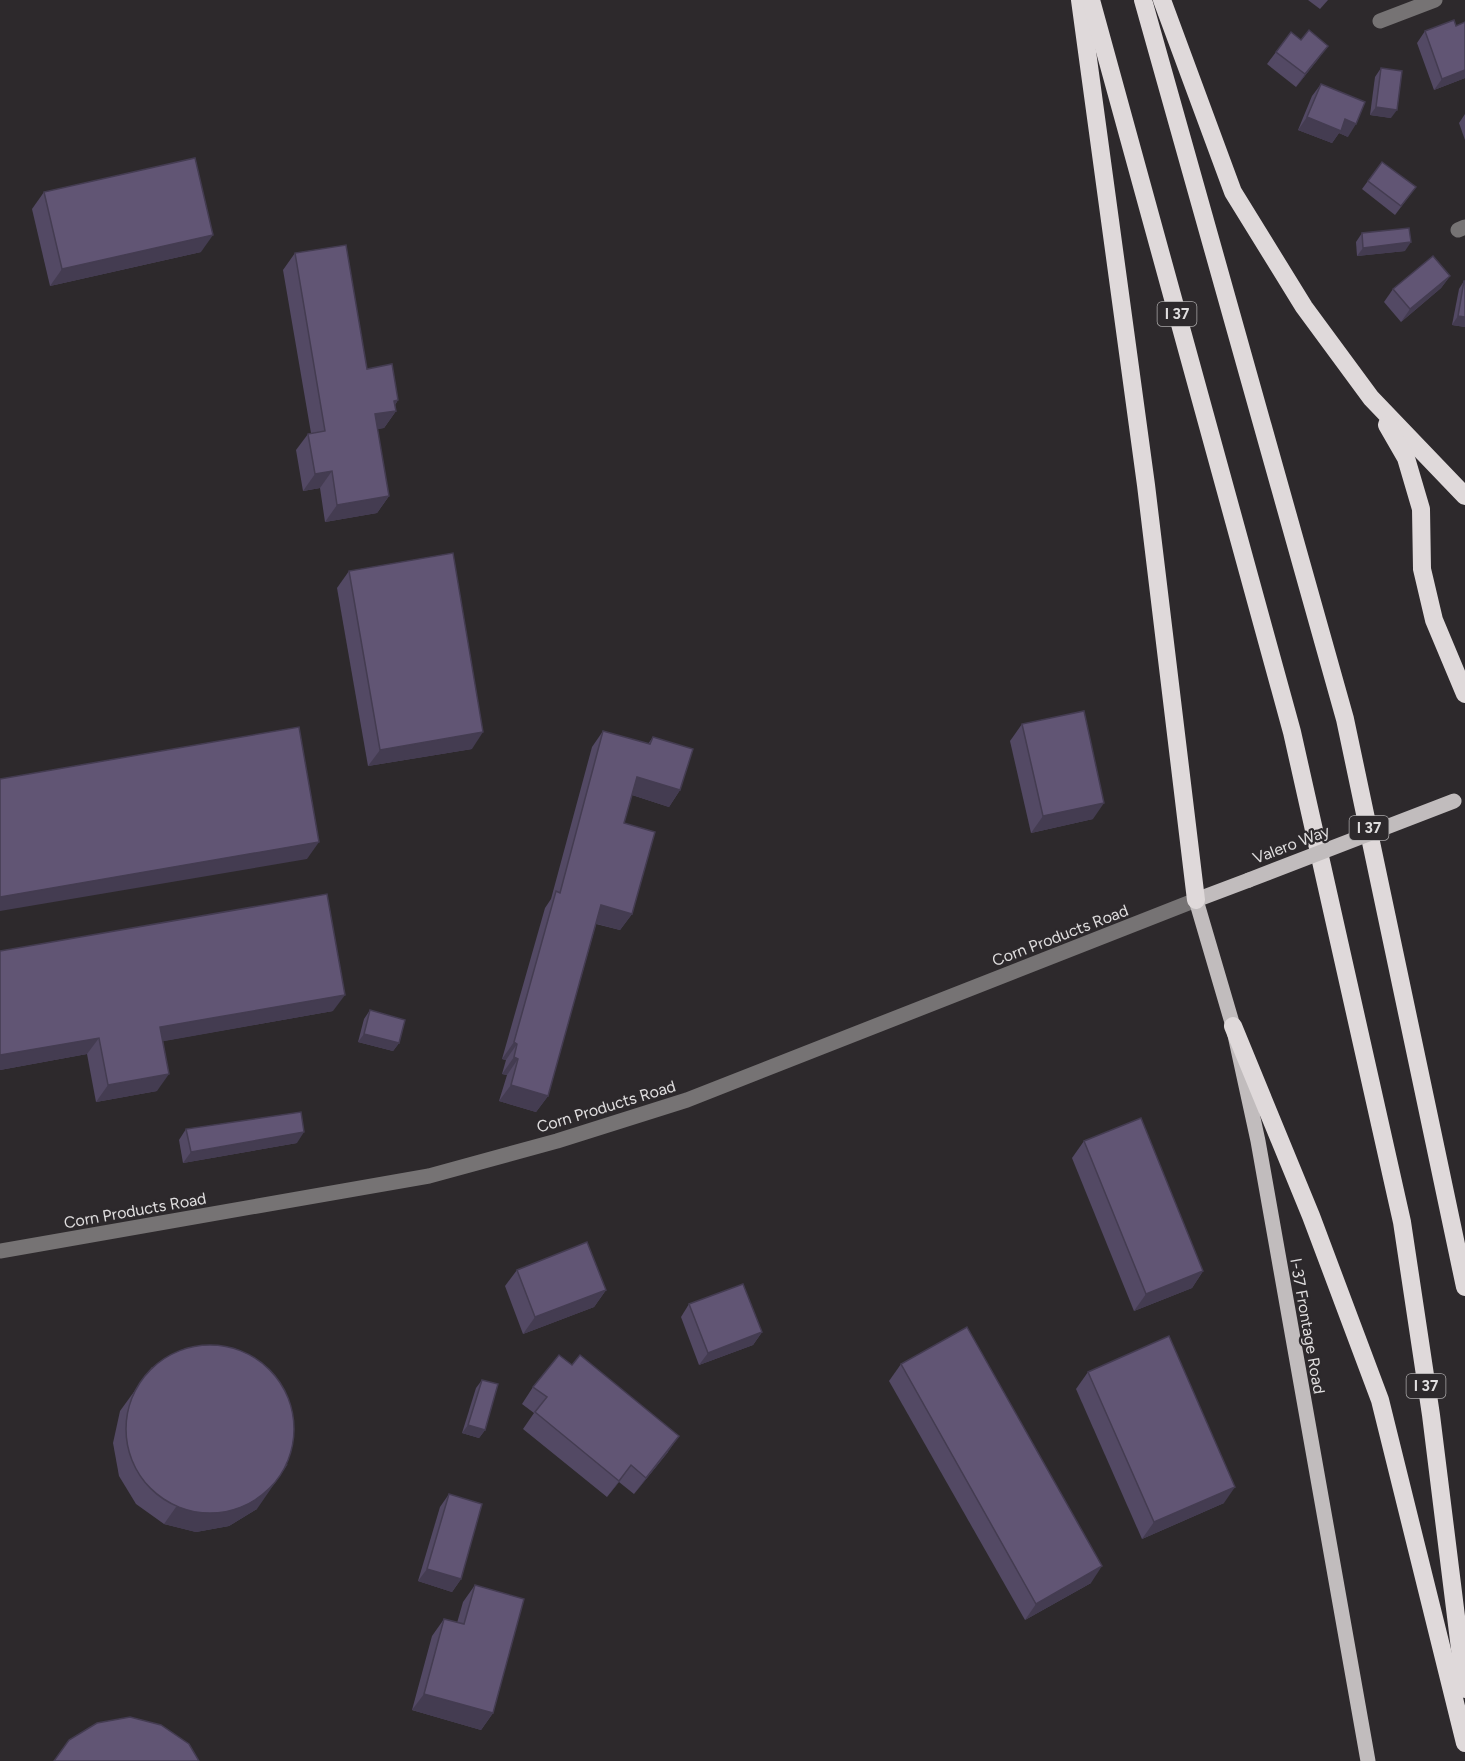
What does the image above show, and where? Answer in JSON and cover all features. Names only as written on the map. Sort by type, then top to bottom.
[{"type":"highway","points":[[1080,0],[1146,485],[1196,900]]},
{"type":"highway","name":"I 37","points":[[1091,0],[1292,732],[1402,1222],[1431,1415],[1465,1689]]},
{"type":"highway","name":"I 37","points":[[1143,0],[1346,719],[1465,1287]]},
{"type":"highway","points":[[1162,0],[1233,192],[1304,307],[1371,398],[1406,458],[1421,509],[1422,569],[1434,620],[1465,694]]},
{"type":"highway","points":[[1371,398],[1465,496]]},
{"type":"highway","points":[[1233,1026],[1311,1216],[1380,1400],[1465,1743]]},
{"type":"main road","name":"Valero Way","points":[[1196,900],[1460,799]]},
{"type":"main road","name":"I-37 Frontage Road","points":[[1196,900],[1233,1026],[1258,1141],[1368,1761]]},
{"type":"street","points":[[1380,21],[1435,0]]},
{"type":"street","name":"Corn Products Road","points":[[0,1251],[429,1176],[557,1141],[687,1100],[1196,900]]},
{"type":"building","points":[[1454,20],[1456,26],[1465,22],[1465,70],[1442,79],[1425,31]]},
{"type":"building","points":[[1309,30],[1328,46],[1305,74],[1276,52],[1291,32],[1301,40]]},
{"type":"building","points":[[1381,68],[1402,71],[1397,110],[1376,107]]},
{"type":"building","points":[[1321,84],[1365,102],[1356,124],[1345,119],[1341,131],[1307,117]]},
{"type":"building","points":[[195,158],[213,235],[62,269],[44,192]]},
{"type":"building","points":[[1382,162],[1416,187],[1401,206],[1368,181]]},
{"type":"building","points":[[1409,228],[1411,242],[1363,248],[1362,233]]},
{"type":"building","points":[[346,245],[367,369],[392,364],[398,400],[394,401],[396,411],[375,414],[389,496],[337,505],[332,471],[315,474],[308,434],[325,431],[295,253]]},
{"type":"building","points":[[1433,256],[1450,276],[1410,309],[1393,289]]},
{"type":"building","points":[[1465,281],[1465,317],[1458,316]]},
{"type":"building","points":[[453,553],[483,732],[380,750],[349,571]]},
{"type":"building","points":[[1084,711],[1104,803],[1043,816],[1022,724]]},
{"type":"building","points":[[299,727],[319,842],[0,897],[0,779]]},
{"type":"building","points":[[603,731],[650,744],[653,737],[693,749],[680,790],[637,777],[624,823],[655,832],[632,914],[601,905],[548,1096],[511,1085],[518,1059],[514,1057],[517,1044],[514,1042],[556,891],[560,893]]},
{"type":"building","points":[[327,894],[345,995],[160,1027],[169,1074],[108,1085],[99,1038],[0,1055],[0,951]]},
{"type":"building","points":[[370,1010],[405,1020],[399,1043],[364,1034]]},
{"type":"building","points":[[301,1112],[304,1132],[191,1152],[186,1129]]},
{"type":"building","points":[[1141,1118],[1203,1271],[1146,1294],[1084,1141]]},
{"type":"building","points":[[587,1242],[606,1290],[535,1317],[517,1270]]},
{"type":"building","points":[[743,1284],[762,1332],[708,1353],[689,1304]]},
{"type":"building","points":[[967,1327],[1102,1566],[1036,1604],[901,1364]]},
{"type":"building","points":[[1169,1336],[1235,1487],[1154,1522],[1088,1372]]},
{"type":"building","points":[[210,1345],[226,1346],[242,1351],[270,1369],[288,1397],[293,1413],[293,1445],[288,1461],[270,1489],[242,1507],[226,1512],[210,1513],[194,1512],[178,1507],[150,1489],[132,1461],[127,1445],[126,1429],[127,1413],[132,1397],[150,1369],[178,1351],[194,1346]]},
{"type":"building","points":[[559,1355],[572,1365],[580,1355],[679,1436],[646,1478],[631,1465],[619,1481],[535,1412],[547,1397],[533,1387]]},
{"type":"building","points":[[482,1380],[498,1384],[485,1430],[468,1425]]},
{"type":"building","points":[[449,1494],[482,1504],[461,1579],[427,1569]]},
{"type":"building","points":[[475,1585],[524,1599],[493,1713],[424,1694],[444,1619],[464,1624]]},
{"type":"building","points":[[130,1717],[161,1725],[189,1744],[199,1761],[54,1761],[69,1740],[97,1723]]}]
